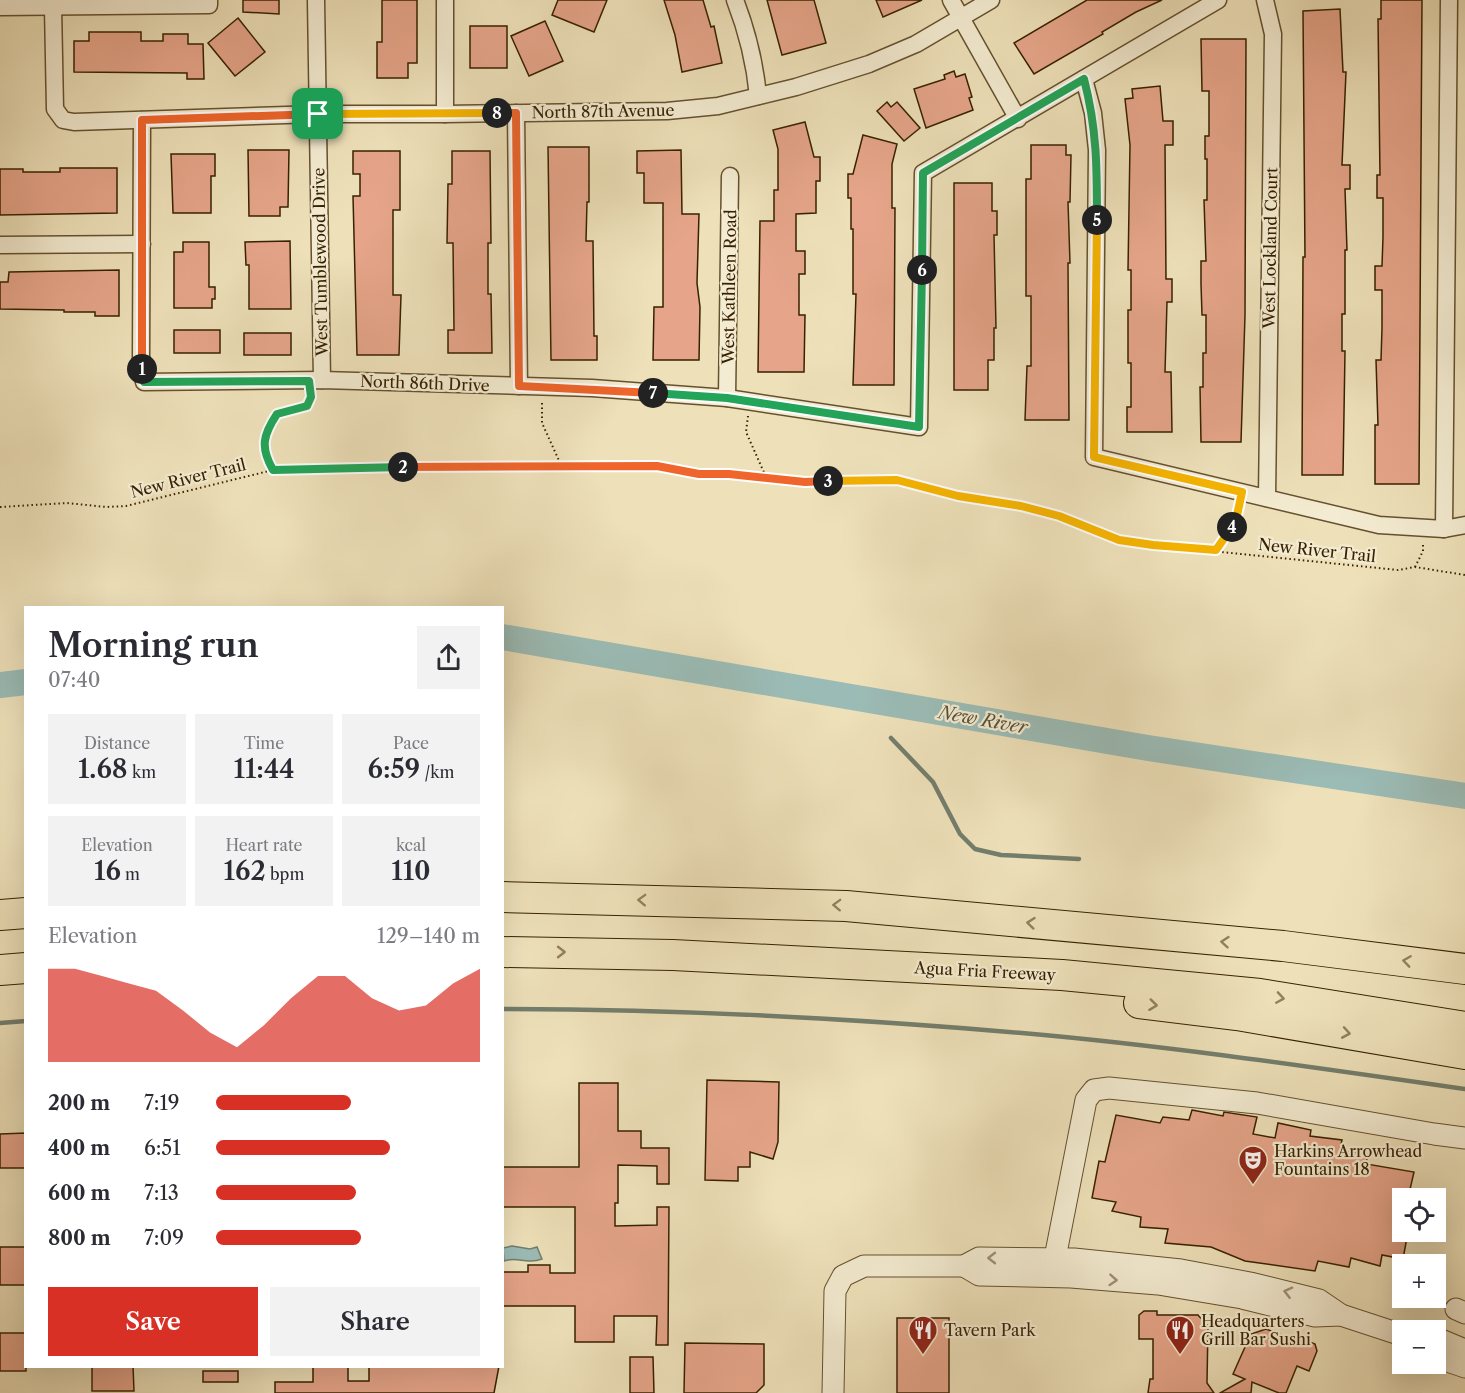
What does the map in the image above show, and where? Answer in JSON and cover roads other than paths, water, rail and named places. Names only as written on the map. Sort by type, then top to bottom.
[{"type":"highway","points":[[504,897],[846,906],[1283,946],[1465,969]]},
{"type":"highway","points":[[0,915],[24,913]]},
{"type":"highway","name":"Agua Fria Freeway","points":[[504,952],[584,952],[1074,976],[1260,994],[1465,1027]]},
{"type":"highway","points":[[740,959],[1237,1015],[1465,1054]]},
{"type":"highway","points":[[0,970],[24,968]]},
{"type":"street","name":"West Tumblewood Drive","points":[[316,0],[318,114],[316,381]]},
{"type":"street","points":[[445,0],[445,114]]},
{"type":"street","points":[[735,0],[756,72],[758,96]]},
{"type":"street","points":[[951,0],[1018,119],[1218,0]]},
{"type":"street","name":"North 87th Avenue","points":[[53,7],[55,109],[63,120],[74,122],[318,114],[667,111],[718,106],[828,78],[869,64],[916,44],[991,0]]},
{"type":"street","name":"West Lockland Court","points":[[1265,0],[1273,34],[1267,498]]},
{"type":"street","points":[[1444,529],[1449,0]]},
{"type":"street","points":[[0,7],[209,2]]},
{"type":"street","points":[[1084,79],[1093,113],[1097,150],[1094,457],[1379,525],[1444,529],[1465,525]]},
{"type":"street","points":[[516,113],[519,386]]},
{"type":"street","name":"North 86th Drive","points":[[142,244],[141,362],[144,382],[316,381],[542,387],[727,398],[919,427],[923,173],[1018,119]]},
{"type":"street","points":[[0,245],[142,244],[142,120]]},
{"type":"street","name":"West Kathleen Road","points":[[727,398],[730,177]]},
{"type":"street","points":[[1054,1267],[1086,1100],[1094,1090],[1109,1088],[1257,1103],[1465,1138]]},
{"type":"street","points":[[833,1393],[835,1291],[843,1276],[856,1268],[874,1265],[964,1266],[979,1258],[1054,1267],[1130,1264],[1227,1278],[1319,1300],[1341,1315],[1392,1332]]},
{"type":"street","points":[[1446,1342],[1465,1350]]},
{"type":"street","points":[[1446,1360],[1465,1367]]},
{"type":"water","points":[[512,1246],[530,1249],[537,1247],[542,1259],[504,1261],[504,1248]]},
{"type":"waterway","name":"New River","points":[[504,637],[1148,748],[1465,796]]},
{"type":"waterway","name":"New River","points":[[0,685],[24,682]]},
{"type":"waterway","points":[[891,738],[933,782],[960,834],[975,849],[1001,855],[1079,859]]},
{"type":"waterway","points":[[504,1009],[762,1015],[1022,1033],[1299,1065],[1465,1089]]},
{"type":"waterway","points":[[0,1023],[24,1021]]},
{"type":"place","name":"Harkins Arrowhead Fountains 18","points":[[1253,1186]]},
{"type":"place","name":"Tavern Park","points":[[923,1356]]},
{"type":"place","name":"Headquarters Grill Bar Sushi","points":[[1180,1356]]}]
